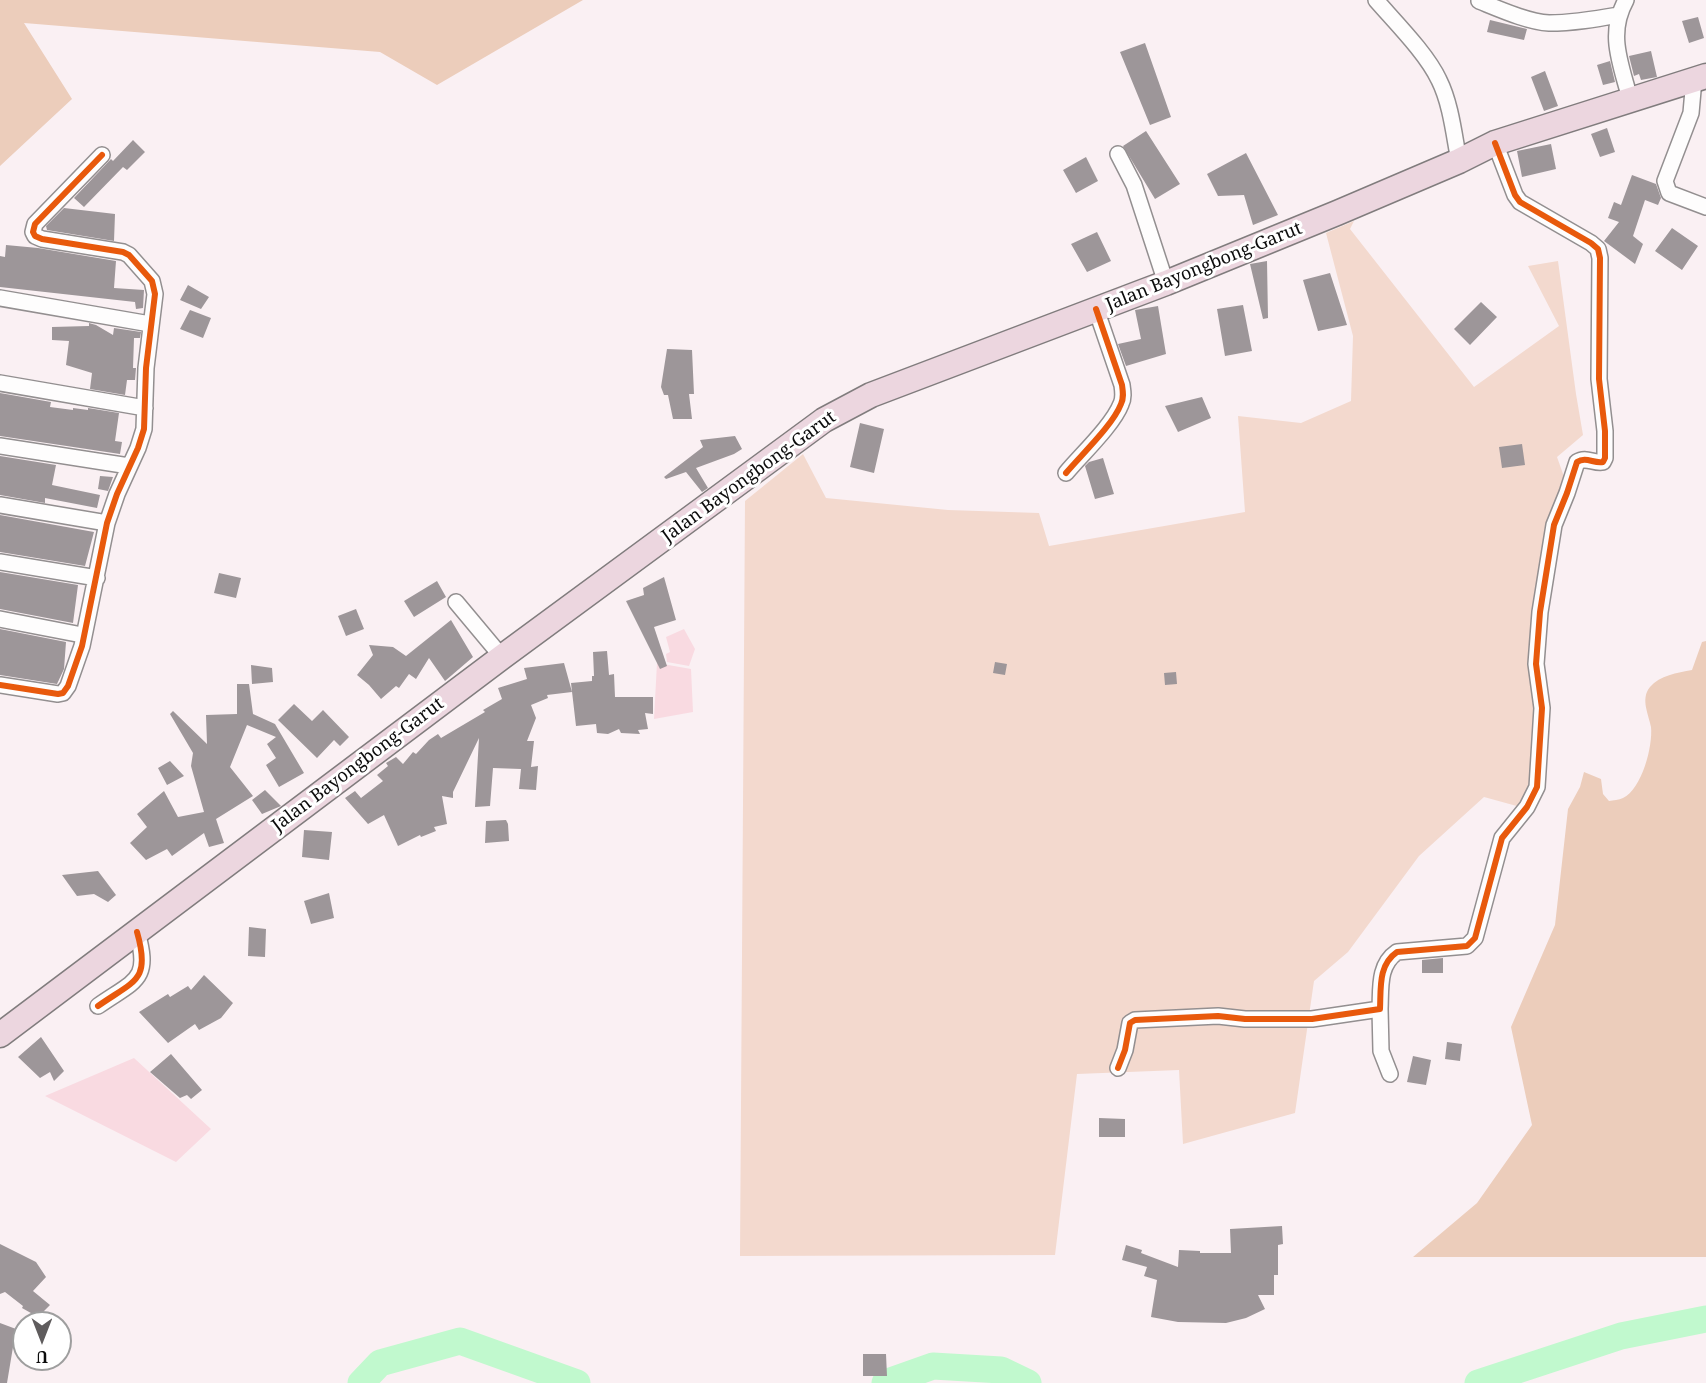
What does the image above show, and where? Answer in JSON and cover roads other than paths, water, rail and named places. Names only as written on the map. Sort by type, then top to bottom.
[{"type":"main road","name":"Jalan Bayongbong-Garut","points":[[0,1035],[502,657],[824,420],[871,396],[1166,283],[1459,161],[1495,143],[1700,77]]},
{"type":"street","points":[[1376,0],[1432,66],[1440,82],[1453,128],[1459,161]]},
{"type":"street","points":[[1626,0],[1615,25],[1616,45],[1630,99]]},
{"type":"street","points":[[1479,1],[1503,11],[1547,23],[1577,22],[1618,15]]},
{"type":"street","points":[[1700,77],[1691,113],[1665,181],[1669,192],[1706,207]]},
{"type":"street","points":[[1390,1074],[1381,1051],[1380,1009],[1383,968],[1397,952],[1467,946],[1472,942],[1502,838],[1533,798],[1537,787],[1542,708],[1536,664],[1540,612],[1554,525],[1577,462],[1586,459],[1599,463],[1605,458],[1605,431],[1599,379],[1598,249],[1568,228],[1520,202],[1515,195],[1495,143]]},
{"type":"street","points":[[1118,154],[1134,185],[1166,283]]},
{"type":"street","points":[[0,685],[58,694],[63,693],[68,686],[82,646],[82,635],[97,578],[107,523],[144,429],[150,324],[155,294],[152,281],[129,255],[123,252],[42,239],[35,236],[33,232],[35,224],[102,155]]},
{"type":"street","points":[[0,298],[150,324]]},
{"type":"street","points":[[1066,473],[1112,419],[1123,396],[1122,385],[1096,309]]},
{"type":"street","points":[[0,383],[145,408]]},
{"type":"street","points":[[0,446],[129,466]]},
{"type":"street","points":[[0,505],[107,523]]},
{"type":"street","points":[[0,562],[97,578]]},
{"type":"street","points":[[456,602],[502,657]]},
{"type":"street","points":[[0,619],[82,635]]},
{"type":"street","points":[[98,1006],[134,981],[141,972],[143,953],[137,932]]},
{"type":"street","points":[[1118,1068],[1125,1050],[1130,1023],[1135,1020],[1218,1016],[1245,1019],[1312,1019],[1380,1009]]},
{"type":"waterway","points":[[1478,1383],[1621,1336],[1706,1319]]},
{"type":"waterway","points":[[361,1383],[380,1363],[460,1341],[577,1383]]},
{"type":"waterway","points":[[885,1383],[933,1366],[1001,1370],[1028,1383]]}]
